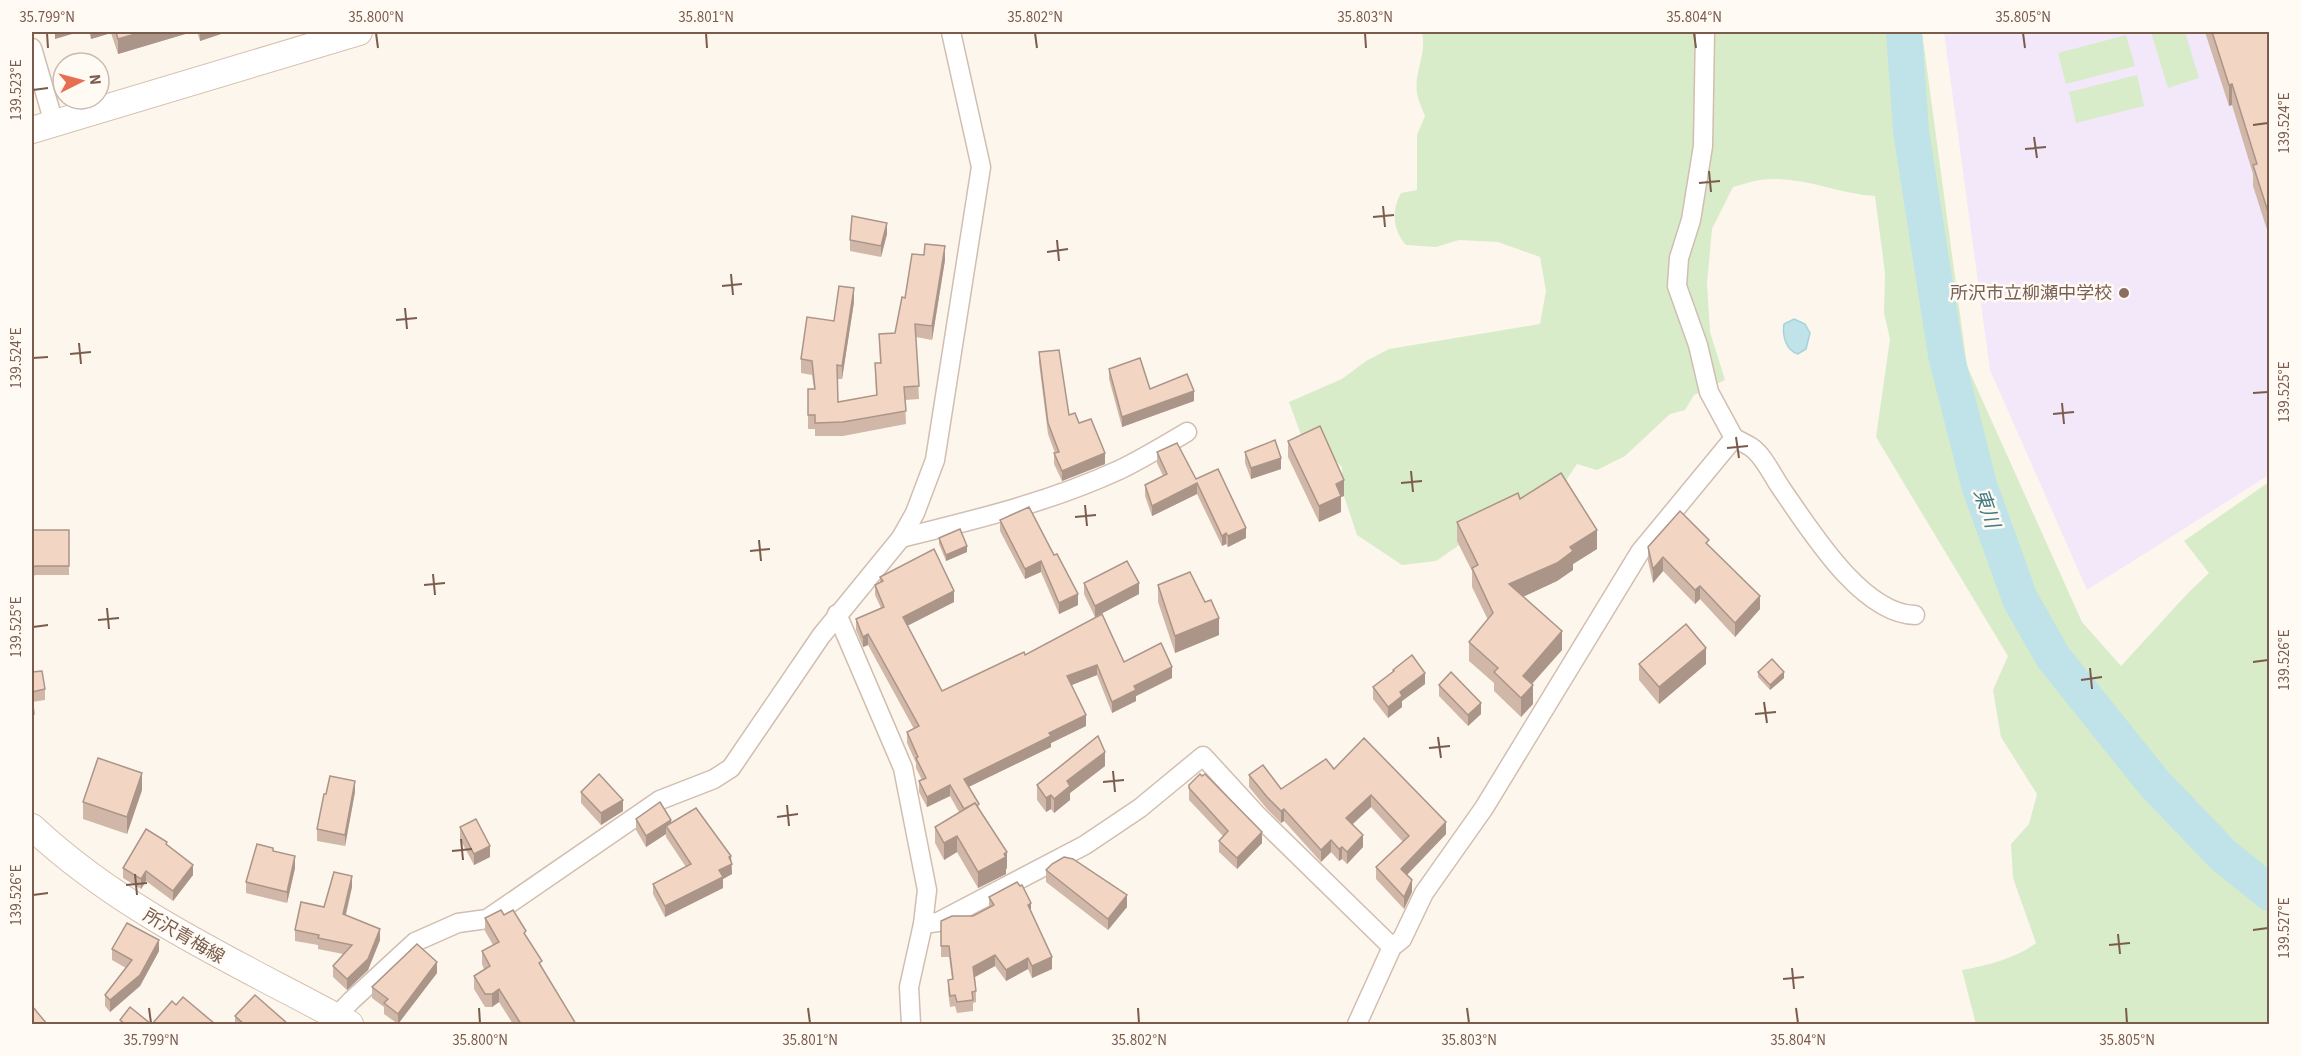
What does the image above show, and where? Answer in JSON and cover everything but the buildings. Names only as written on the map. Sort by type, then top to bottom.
[{"type":"main road","points":[[43,127],[358,32]]},
{"type":"main road","name":"所沢青梅線","points":[[32,827],[96,880],[155,920],[339,1022]]},
{"type":"street","points":[[339,1022],[415,942],[458,923],[487,919],[660,800],[714,779],[730,768],[837,614],[901,538],[915,513],[937,450],[981,167],[951,32]]},
{"type":"street","points":[[1706,32],[1703,146],[1691,220],[1679,258],[1677,286],[1698,345],[1709,392],[1734,438],[1758,454],[1807,525],[1849,576],[1882,606],[1905,615],[1915,615]]},
{"type":"street","points":[[32,48],[43,127]]},
{"type":"street","points":[[901,538],[1010,510],[1073,489],[1120,470],[1187,432]]},
{"type":"street","points":[[1357,1024],[1392,947],[1402,939],[1424,893],[1502,779],[1640,552],[1734,438]]},
{"type":"street","points":[[837,614],[903,768],[927,890],[923,924],[909,987],[911,1024]]},
{"type":"street","points":[[923,924],[938,922],[1086,845],[1140,808],[1203,756],[1259,817],[1392,947]]},
{"type":"shaded area","name":"所沢市立柳瀬中学校","points":[[1944,32],[2269,32],[2269,475],[2087,590],[1990,370]]},
{"type":"green space","points":[[1422,32],[1922,32],[1967,366],[2082,622],[2121,666],[2209,573],[2184,541],[2269,482],[2269,1024],[1976,1024],[1962,970],[2010,957],[2036,943],[2013,878],[2011,844],[2029,824],[2037,794],[2001,737],[1993,690],[2008,656],[1876,437],[1890,339],[1884,313],[1885,273],[1875,196],[1803,182],[1774,179],[1753,181],[1733,187],[1712,229],[1707,284],[1710,332],[1725,380],[1694,395],[1685,410],[1670,414],[1625,456],[1597,470],[1577,464],[1563,485],[1512,509],[1436,561],[1402,565],[1357,535],[1343,493],[1342,467],[1317,442],[1304,443],[1289,402],[1342,379],[1366,361],[1389,349],[1540,324],[1546,291],[1540,257],[1498,242],[1459,240],[1436,247],[1406,245],[1398,233],[1395,213],[1401,193],[1417,190],[1417,135],[1425,116],[1417,93],[1417,77],[1423,48]]},
{"type":"green space","points":[[2151,32],[2185,32],[2199,78],[2168,88]]},
{"type":"green space","points":[[2126,35],[2135,66],[2066,84],[2058,53]]},
{"type":"green space","points":[[2137,75],[2144,106],[2076,123],[2069,92]]},
{"type":"water","points":[[1794,319],[1805,324],[1810,333],[1806,349],[1798,354],[1790,350],[1784,333],[1784,324]]},
{"type":"waterway","name":"東川","points":[[1904,32],[1911,131],[1946,355],[1979,485],[2020,599],[2053,657],[2154,783],[2223,855],[2270,893]]},
{"type":"place","name":"所沢市立柳瀬中学校","points":[[2124,293]]}]
